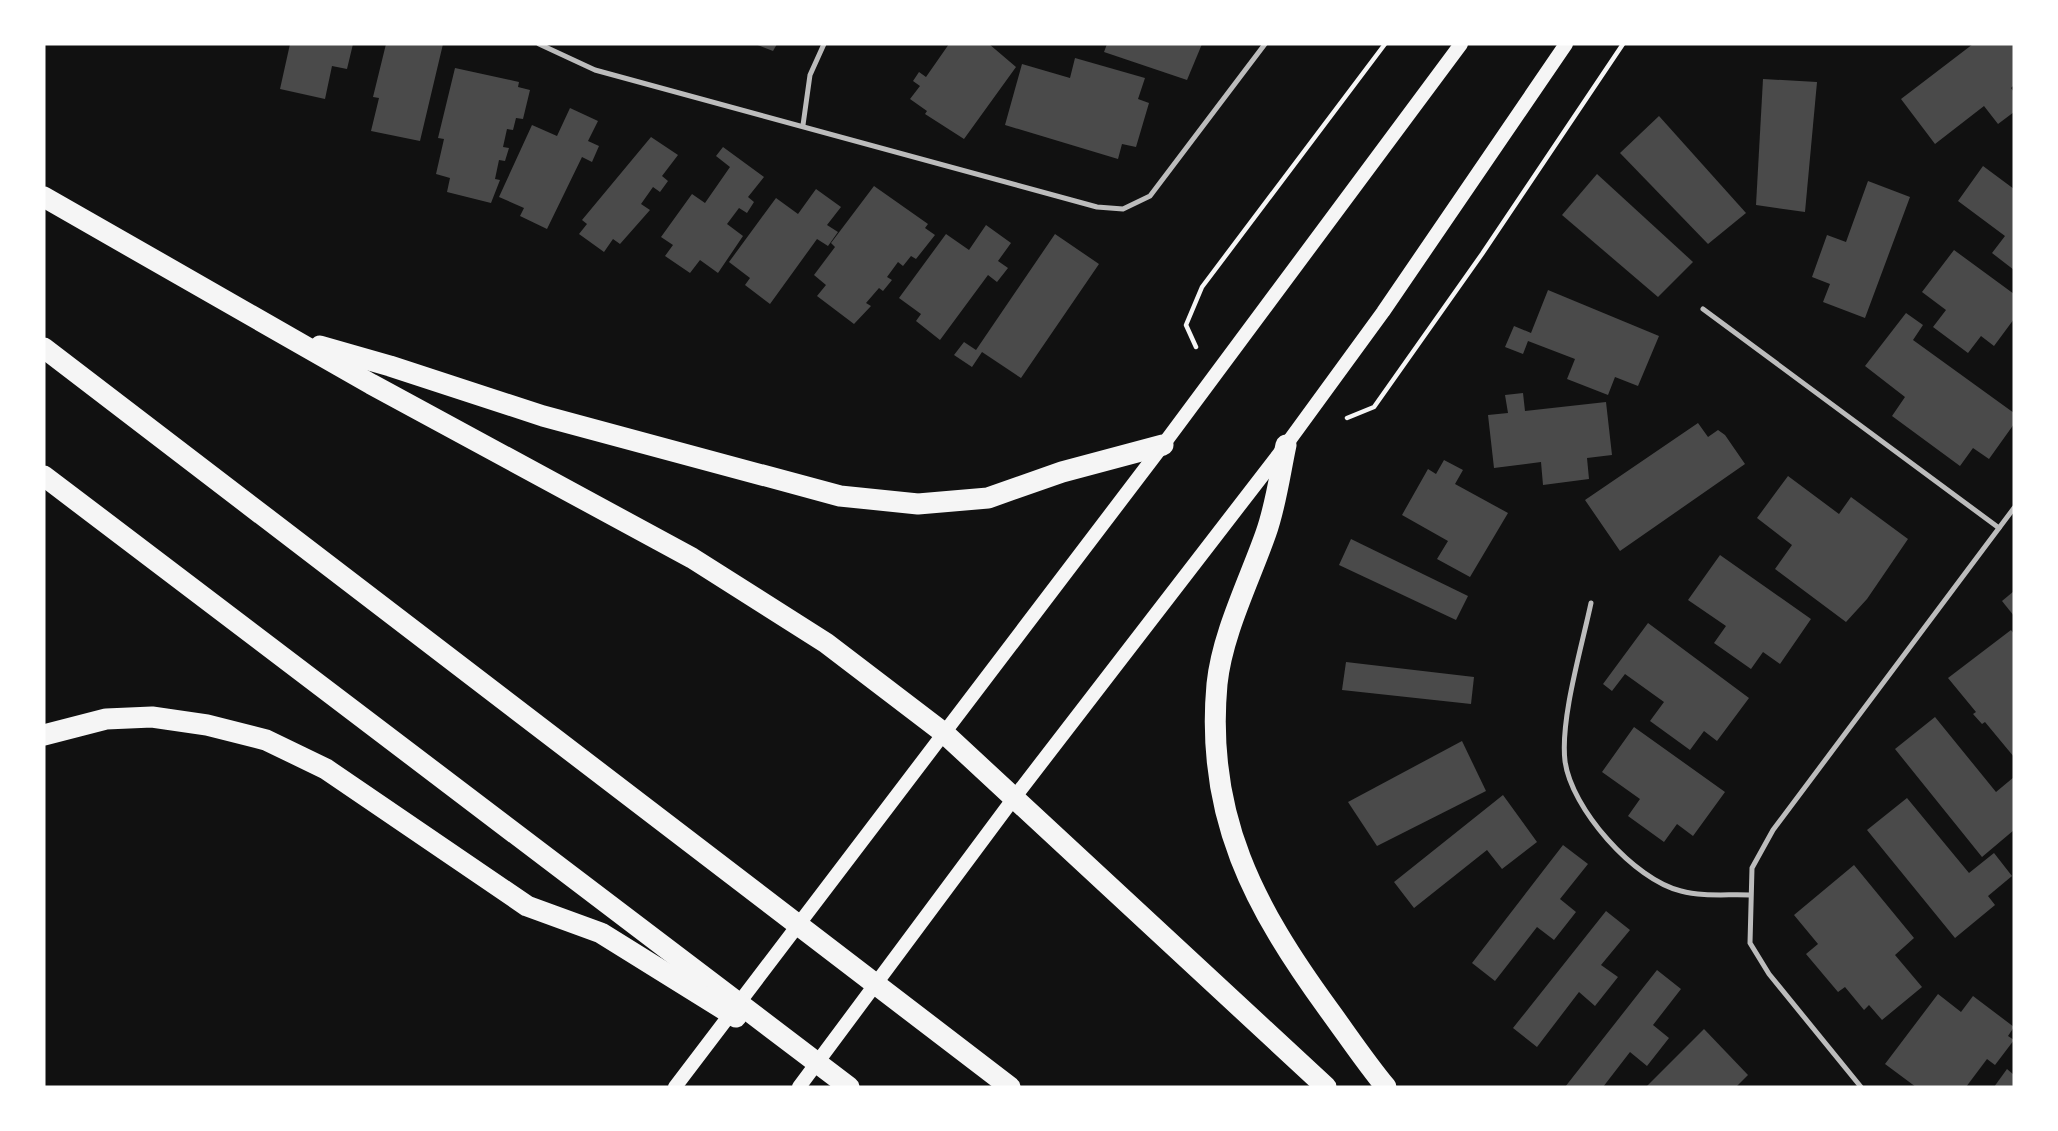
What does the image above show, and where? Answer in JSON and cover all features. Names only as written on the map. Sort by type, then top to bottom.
[{"type":"highway","points":[[44,197],[291,338],[692,558],[826,643],[944,733],[1326,1087]]},
{"type":"highway","points":[[291,338],[390,366],[543,416],[840,496],[918,504],[988,498],[1062,472],[1163,445]]},
{"type":"highway","points":[[44,348],[1010,1087]]},
{"type":"highway","points":[[1286,445],[1268,530],[1239,600],[1217,682],[1217,769],[1231,834],[1255,897],[1284,948],[1386,1087]]},
{"type":"highway","points":[[44,476],[848,1087]]},
{"type":"highway","points":[[44,735],[106,719],[152,717],[207,725],[266,740],[326,769],[527,906],[601,933],[848,1087]]},
{"type":"main road","points":[[675,1087],[1163,445],[1461,44]]},
{"type":"main road","points":[[799,1087],[1014,798],[1286,445],[1429,246],[1566,44]]},
{"type":"lane","points":[[539,44],[595,70],[1097,207],[1123,209],[1150,195],[1265,44]]},
{"type":"lane","points":[[803,125],[810,75],[824,44]]},
{"type":"lane","points":[[1703,309],[1999,528]]},
{"type":"lane","points":[[1861,1087],[1769,974],[1751,943],[1752,868],[1773,830],[2014,508]]},
{"type":"lane","points":[[1591,603],[1566,727],[1565,759],[1570,785],[1582,808],[1600,833],[1656,882],[1681,892],[1750,895]]},
{"type":"path","points":[[1211,380],[1186,325],[1202,287],[1385,44]]},
{"type":"path","points":[[1301,424],[1349,417],[1374,407],[1482,254],[1623,44]]},
{"type":"building","points":[[290,44],[353,44],[347,69],[332,66],[325,99],[280,89]]},
{"type":"building","points":[[386,44],[443,44],[420,141],[371,131],[379,98],[373,97]]},
{"type":"building","points":[[755,44],[777,44],[773,51]]},
{"type":"building","points":[[949,44],[989,44],[1016,67],[964,139],[925,114],[927,111],[910,99],[920,86],[913,81],[919,72],[926,77]]},
{"type":"building","points":[[1107,44],[1202,44],[1187,80],[1104,52]]},
{"type":"building","points":[[1973,44],[2014,44],[2014,85],[2011,88],[2014,92],[2014,112],[1998,124],[1984,106],[1935,144],[1901,99]]},
{"type":"building","points":[[1075,58],[1145,78],[1138,99],[1149,103],[1136,147],[1122,144],[1118,159],[1005,125],[1022,64],[1070,78]]},
{"type":"building","points":[[455,68],[519,82],[518,87],[530,90],[523,119],[516,118],[513,130],[507,129],[503,147],[509,148],[505,161],[499,160],[495,179],[500,180],[491,203],[447,192],[450,178],[436,174],[444,139],[438,138]]},
{"type":"building","points":[[1763,79],[1817,82],[1805,212],[1756,205]]},
{"type":"building","points":[[570,108],[598,121],[588,141],[599,146],[592,162],[582,157],[547,229],[520,216],[524,208],[499,197],[532,125],[557,136]]},
{"type":"building","points":[[1659,116],[1746,213],[1708,244],[1620,153]]},
{"type":"building","points":[[651,137],[678,155],[662,176],[668,181],[660,192],[653,187],[641,204],[650,210],[620,244],[613,239],[604,252],[579,234],[587,224],[582,220]]},
{"type":"building","points":[[723,147],[764,177],[748,197],[754,202],[747,213],[739,208],[727,224],[743,236],[718,273],[700,260],[690,273],[665,256],[673,245],[661,237],[692,194],[705,203],[730,167],[716,156]]},
{"type":"building","points":[[1983,166],[2014,189],[2014,270],[1992,253],[2005,236],[1958,201]]},
{"type":"building","points":[[1597,174],[1693,262],[1658,297],[1562,215]]},
{"type":"building","points":[[1868,181],[1910,197],[1865,318],[1823,302],[1830,284],[1812,277],[1827,235],[1846,242]]},
{"type":"building","points":[[874,186],[928,224],[925,228],[935,235],[916,259],[911,256],[903,266],[898,262],[887,277],[892,280],[883,291],[879,288],[866,303],[871,306],[854,324],[817,296],[826,285],[814,275],[835,247],[831,243]]},
{"type":"building","points":[[816,189],[841,207],[827,225],[838,232],[828,246],[817,239],[770,304],[745,285],[750,278],[729,262],[776,198],[798,214]]},
{"type":"building","points":[[986,225],[1011,243],[998,261],[1008,268],[997,282],[988,275],[940,340],[916,321],[921,314],[899,298],[946,234],[969,250]]},
{"type":"building","points":[[1055,234],[1099,264],[1021,378],[982,352],[972,367],[954,355],[964,342],[976,350]]},
{"type":"building","points":[[1954,250],[2014,294],[2014,319],[1994,346],[1981,336],[1968,353],[1933,327],[1946,310],[1922,292]]},
{"type":"building","points":[[1548,290],[1659,336],[1638,386],[1615,377],[1608,395],[1567,379],[1575,359],[1528,341],[1523,354],[1505,347],[1514,326],[1531,333]]},
{"type":"building","points":[[1906,313],[1923,325],[1913,340],[2014,413],[2014,424],[1989,459],[1973,448],[1960,466],[1892,416],[1905,397],[1865,366]]},
{"type":"building","points":[[1523,393],[1525,411],[1606,402],[1612,455],[1587,458],[1589,479],[1543,485],[1541,462],[1494,468],[1488,415],[1508,413],[1505,395]]},
{"type":"building","points":[[1698,423],[1708,437],[1718,430],[1725,435],[1745,464],[1620,551],[1585,500]]},
{"type":"building","points":[[1444,460],[1463,470],[1455,484],[1508,513],[1470,577],[1437,559],[1448,541],[1402,515],[1428,469],[1436,474]]},
{"type":"building","points":[[1788,476],[1839,514],[1851,497],[1908,539],[1867,599],[1846,622],[1775,569],[1792,545],[1757,518]]},
{"type":"building","points":[[1351,539],[1468,596],[1456,620],[1339,565]]},
{"type":"building","points":[[1720,555],[1811,619],[1780,664],[1763,652],[1751,669],[1714,643],[1726,626],[1688,600]]},
{"type":"building","points":[[2014,591],[2014,616],[2002,601]]},
{"type":"building","points":[[1648,623],[1749,698],[1717,741],[1704,731],[1690,750],[1650,721],[1664,702],[1625,674],[1612,691],[1603,684]]},
{"type":"building","points":[[2011,630],[2014,634],[2014,757],[1985,722],[1982,724],[1973,714],[1976,712],[1948,678]]},
{"type":"building","points":[[1346,662],[1474,677],[1471,704],[1342,690]]},
{"type":"building","points":[[1935,717],[1996,792],[2014,777],[2014,830],[1982,857],[1895,749]]},
{"type":"building","points":[[1634,727],[1725,792],[1693,836],[1677,824],[1664,842],[1628,816],[1640,799],[1602,772]]},
{"type":"building","points":[[1462,741],[1486,791],[1377,846],[1348,802]]},
{"type":"building","points":[[1503,795],[1537,842],[1502,869],[1487,850],[1414,908],[1394,882]]},
{"type":"building","points":[[1907,798],[1969,873],[1994,853],[2012,876],[1988,896],[1995,905],[1955,938],[1867,830]]},
{"type":"building","points":[[1563,845],[1588,864],[1560,899],[1576,912],[1554,940],[1537,927],[1495,981],[1472,963]]},
{"type":"building","points":[[1854,865],[1914,938],[1895,955],[1922,987],[1882,1020],[1869,1005],[1864,1010],[1845,987],[1838,992],[1806,954],[1818,944],[1794,915]]},
{"type":"building","points":[[1606,911],[1630,930],[1601,965],[1618,977],[1595,1006],[1579,992],[1537,1047],[1513,1028]]},
{"type":"building","points":[[1657,970],[1681,989],[1653,1025],[1669,1038],[1647,1066],[1630,1052],[1603,1087],[1565,1087]]},
{"type":"building","points":[[1938,994],[1961,1012],[1973,996],[2014,1027],[2008,1036],[2014,1040],[1995,1065],[1987,1059],[1966,1087],[1916,1087],[1885,1064]]},
{"type":"building","points":[[1704,1029],[1748,1075],[1736,1087],[1646,1087]]},
{"type":"building","points":[[2007,1069],[2014,1075],[2014,1087],[1994,1087]]}]
